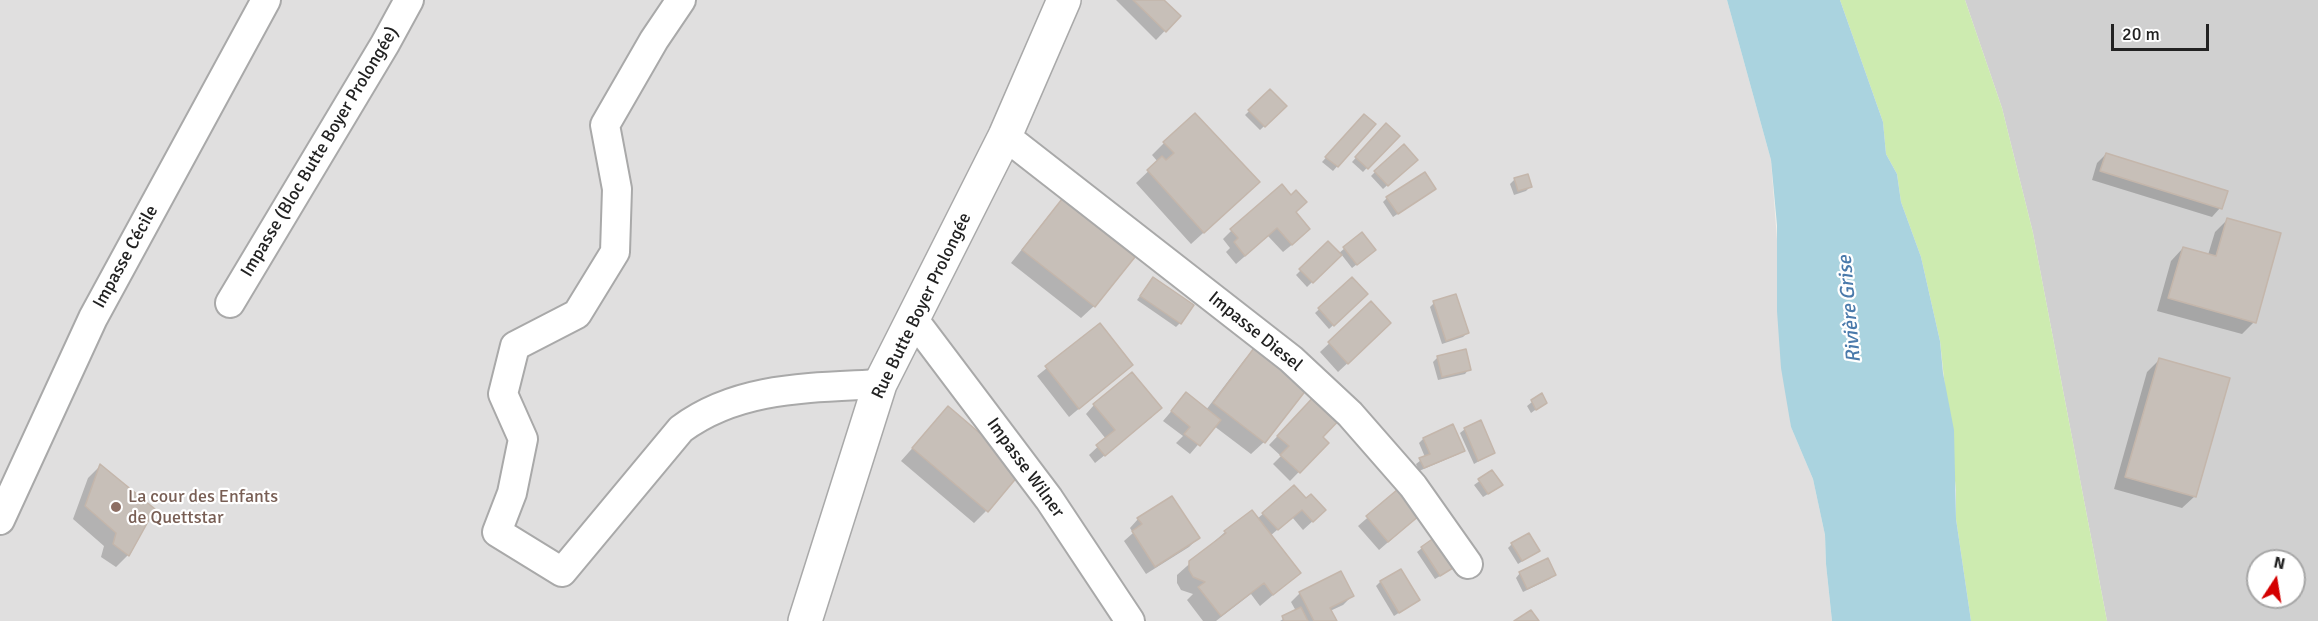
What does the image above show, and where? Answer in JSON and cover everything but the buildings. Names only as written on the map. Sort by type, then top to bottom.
[{"type":"street","name":"Impasse Cécile","points":[[0,520],[93,318],[266,0]]},
{"type":"street","name":"Impasse (Bloc Butte Boyer Prolongée)","points":[[230,303],[409,0]]},
{"type":"street","points":[[681,0],[654,40],[605,125],[616,189],[615,252],[577,314],[515,346],[503,394],[523,440],[512,493],[497,532],[562,572],[681,429],[701,414],[728,402],[785,390],[880,384]]},
{"type":"street","name":"Rue Butte Boyer Prolongée","points":[[805,621],[880,384],[1005,136],[1064,0]]},
{"type":"street","name":"Impasse Diesel","points":[[1005,136],[1291,359],[1350,414],[1413,486],[1468,564]]},
{"type":"street","name":"Impasse Wilner","points":[[914,320],[1049,499],[1130,621]]},
{"type":"shaded area","points":[[0,0],[1727,0],[1771,160],[1791,427],[1813,479],[1825,535],[1832,621],[0,621]]},
{"type":"shaded area","points":[[1965,0],[2318,0],[2318,621],[2107,621],[2033,233],[2002,108]]},
{"type":"green space","points":[[1840,0],[1965,0],[2002,108],[2033,233],[2107,621],[1971,621],[1956,519],[1956,490],[1940,341],[1921,257],[1901,202],[1897,174],[1886,154],[1883,122]]},
{"type":"water","name":"Rivière Grise","points":[[1727,0],[1840,0],[1883,122],[1886,154],[1897,174],[1901,202],[1921,257],[1940,341],[1943,373],[1954,430],[1956,519],[1971,621],[1832,621],[1825,535],[1813,479],[1791,427],[1781,368],[1777,311],[1777,225],[1771,160]]},
{"type":"place","name":"La cour des Enfants de Quettstar","points":[[116,507]]}]
